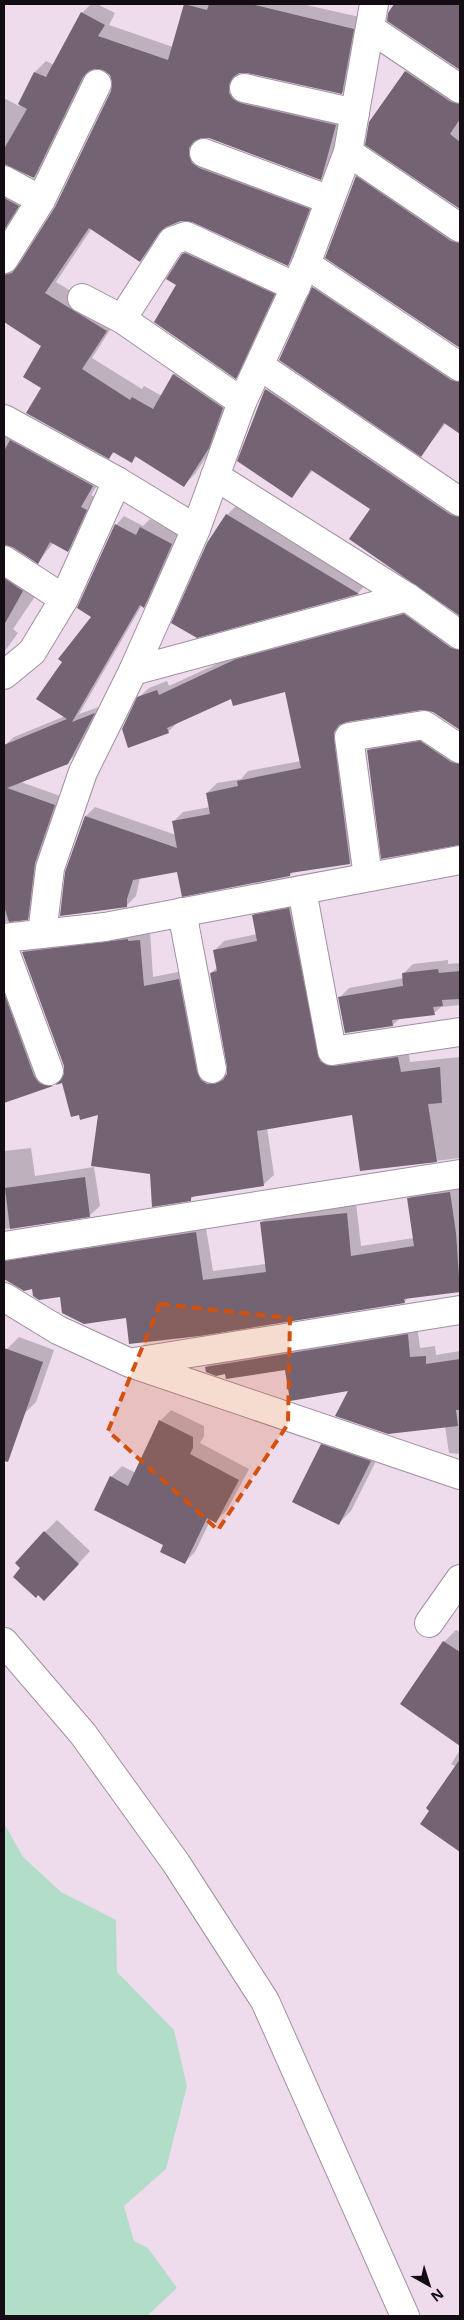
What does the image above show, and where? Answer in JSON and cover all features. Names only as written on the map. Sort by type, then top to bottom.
[{"type":"street","points":[[42,934],[50,868],[83,772],[133,671],[196,529],[242,402],[301,276],[348,152],[372,16],[460,89]]},
{"type":"street","points":[[4,259],[41,200],[97,84]]},
{"type":"street","points":[[244,88],[355,113]]},
{"type":"street","points":[[204,152],[330,200]]},
{"type":"street","points":[[348,152],[460,228]]},
{"type":"street","points":[[4,180],[41,200]]},
{"type":"street","points":[[122,319],[172,241],[186,236],[301,276],[460,367]]},
{"type":"street","points":[[82,298],[122,319],[242,402]]},
{"type":"street","points":[[260,366],[460,502]]},
{"type":"street","points":[[4,419],[117,481],[196,529]]},
{"type":"street","points":[[215,476],[407,598],[460,635]]},
{"type":"street","points":[[4,675],[32,652],[64,599],[117,481]]},
{"type":"street","points":[[4,560],[64,599]]},
{"type":"street","points":[[133,671],[407,598]]},
{"type":"street","points":[[368,877],[349,737],[424,725],[460,749]]},
{"type":"street","points":[[4,938],[105,927],[460,860]]},
{"type":"street","points":[[302,890],[332,1051],[460,1032]]},
{"type":"street","points":[[182,912],[212,1069]]},
{"type":"street","points":[[4,949],[49,1071]]},
{"type":"street","points":[[4,1246],[460,1177]]},
{"type":"street","points":[[4,1297],[58,1330],[130,1363],[460,1475]]},
{"type":"street","points":[[130,1363],[460,1310]]},
{"type":"street","points":[[429,1623],[460,1580]]},
{"type":"street","points":[[4,1642],[84,1734],[176,1863],[265,2001],[405,2316]]},
{"type":"highlighted area","points":[[160,1304],[290,1318],[288,1424],[218,1530],[108,1431]]},
{"type":"green space","points":[[4,1823],[23,1857],[61,1892],[116,1920],[117,1972],[174,2030],[187,2086],[166,2169],[124,2206],[134,2241],[148,2248],[177,2288],[147,2316],[4,2316]]},
{"type":"building","points":[[184,4],[207,10],[209,4],[251,4],[354,29],[342,94],[247,73],[239,73],[233,77],[229,85],[229,93],[233,99],[240,103],[336,125],[321,180],[209,138],[194,141],[189,148],[192,163],[199,168],[310,209],[288,266],[192,222],[181,221],[166,227],[159,233],[140,262],[89,228],[45,293],[107,331],[82,369],[130,400],[132,397],[153,409],[173,374],[223,408],[209,448],[184,487],[135,456],[132,463],[113,452],[109,459],[26,413],[41,388],[23,377],[41,346],[4,322],[4,275],[12,273],[17,267],[55,207],[111,91],[112,82],[110,75],[103,70],[95,69],[89,71],[83,77],[34,178],[4,164],[4,149],[27,109],[18,104],[34,72],[46,77],[81,12],[105,25],[98,36],[168,60]]},
{"type":"building","points":[[394,4],[460,4],[460,70],[387,21],[388,13]]},
{"type":"building","points":[[405,71],[451,102],[460,104],[460,119],[450,134],[460,142],[460,209],[365,145],[369,122]]},
{"type":"building","points":[[356,176],[451,241],[460,243],[460,348],[325,258]]},
{"type":"building","points":[[4,198],[19,206],[4,230]]},
{"type":"building","points":[[185,253],[275,294],[236,379],[154,322],[176,285],[166,279],[182,254]]},
{"type":"building","points":[[312,287],[451,380],[460,382],[460,434],[444,423],[421,457],[279,360]]},
{"type":"building","points":[[265,389],[451,515],[460,517],[460,616],[349,539],[370,509],[311,470],[292,498],[237,461]]},
{"type":"building","points":[[10,440],[93,486],[81,507],[87,510],[68,552],[50,542],[38,564],[13,547],[4,545],[4,451]]},
{"type":"building","points":[[226,514],[359,594],[197,638],[171,623],[207,543]]},
{"type":"building","points":[[115,524],[136,535],[140,527],[172,544],[144,608],[140,605],[72,722],[95,713],[68,764],[7,788],[55,805],[35,863],[28,920],[9,922],[4,906],[4,745],[67,719],[36,699],[62,662],[58,659],[91,617],[77,608]]},
{"type":"building","points":[[4,578],[23,591],[4,625]]},
{"type":"building","points":[[404,614],[451,648],[460,650],[460,730],[433,712],[422,710],[347,722],[339,725],[334,732],[334,739],[350,864],[290,873],[290,876],[182,897],[177,872],[133,880],[127,899],[127,907],[60,916],[65,872],[85,816],[177,848],[172,821],[210,814],[206,793],[238,786],[237,781],[301,768],[285,692],[233,706],[231,699],[167,728],[169,733],[128,748],[122,729],[137,697],[157,690],[159,695],[236,659]]},
{"type":"building","points":[[420,741],[451,762],[460,764],[460,845],[381,859],[367,750]]},
{"type":"building","points":[[289,908],[320,1061],[326,1065],[334,1066],[398,1057],[401,1072],[440,1067],[442,1103],[428,1104],[437,1162],[360,1171],[352,1115],[257,1131],[264,1186],[191,1197],[191,1201],[152,1207],[150,1174],[91,1166],[98,1115],[80,1120],[79,1115],[71,1117],[62,1083],[56,1085],[64,1074],[64,1066],[22,952],[128,939],[128,941],[140,940],[144,986],[179,979],[197,1072],[201,1080],[207,1084],[214,1084],[223,1080],[227,1074],[227,1067],[210,973],[217,971],[213,950],[257,941],[252,915]]},
{"type":"building","points":[[438,969],[439,973],[460,971],[460,999],[442,1000],[443,1006],[433,1007],[435,1015],[392,1020],[393,1026],[345,1033],[338,997],[403,986],[402,973]]},
{"type":"building","points":[[4,993],[34,1076],[39,1083],[53,1086],[4,1103]]},
{"type":"building","points":[[85,1177],[90,1217],[10,1229],[5,1188]]},
{"type":"building","points":[[450,1192],[456,1233],[460,1292],[404,1299],[405,1303],[200,1336],[129,1344],[126,1318],[84,1324],[62,1313],[60,1297],[39,1300],[33,1296],[32,1289],[24,1291],[4,1279],[4,1261],[196,1232],[203,1280],[266,1272],[260,1222],[347,1213],[351,1256],[414,1246],[407,1198]]},
{"type":"building","points":[[408,1334],[410,1357],[426,1356],[426,1364],[460,1359],[460,1410],[456,1410],[458,1426],[388,1434],[335,1416],[348,1391],[290,1401],[285,1370],[226,1379],[225,1374],[216,1376],[206,1372],[205,1367]]},
{"type":"building","points":[[4,1348],[43,1362],[8,1462],[4,1461]]},
{"type":"building","points":[[159,1420],[193,1437],[193,1448],[190,1454],[239,1480],[216,1523],[207,1518],[185,1564],[160,1552],[163,1545],[94,1510],[110,1476],[128,1486]]},
{"type":"building","points":[[321,1444],[371,1461],[339,1525],[292,1502]]},
{"type":"building","points":[[44,1531],[79,1564],[44,1601],[38,1595],[36,1598],[13,1577],[20,1568],[15,1563]]},
{"type":"building","points":[[443,1641],[460,1652],[460,1746],[400,1704]]},
{"type":"building","points":[[460,1759],[460,1852],[420,1824],[429,1811],[426,1808]]}]
